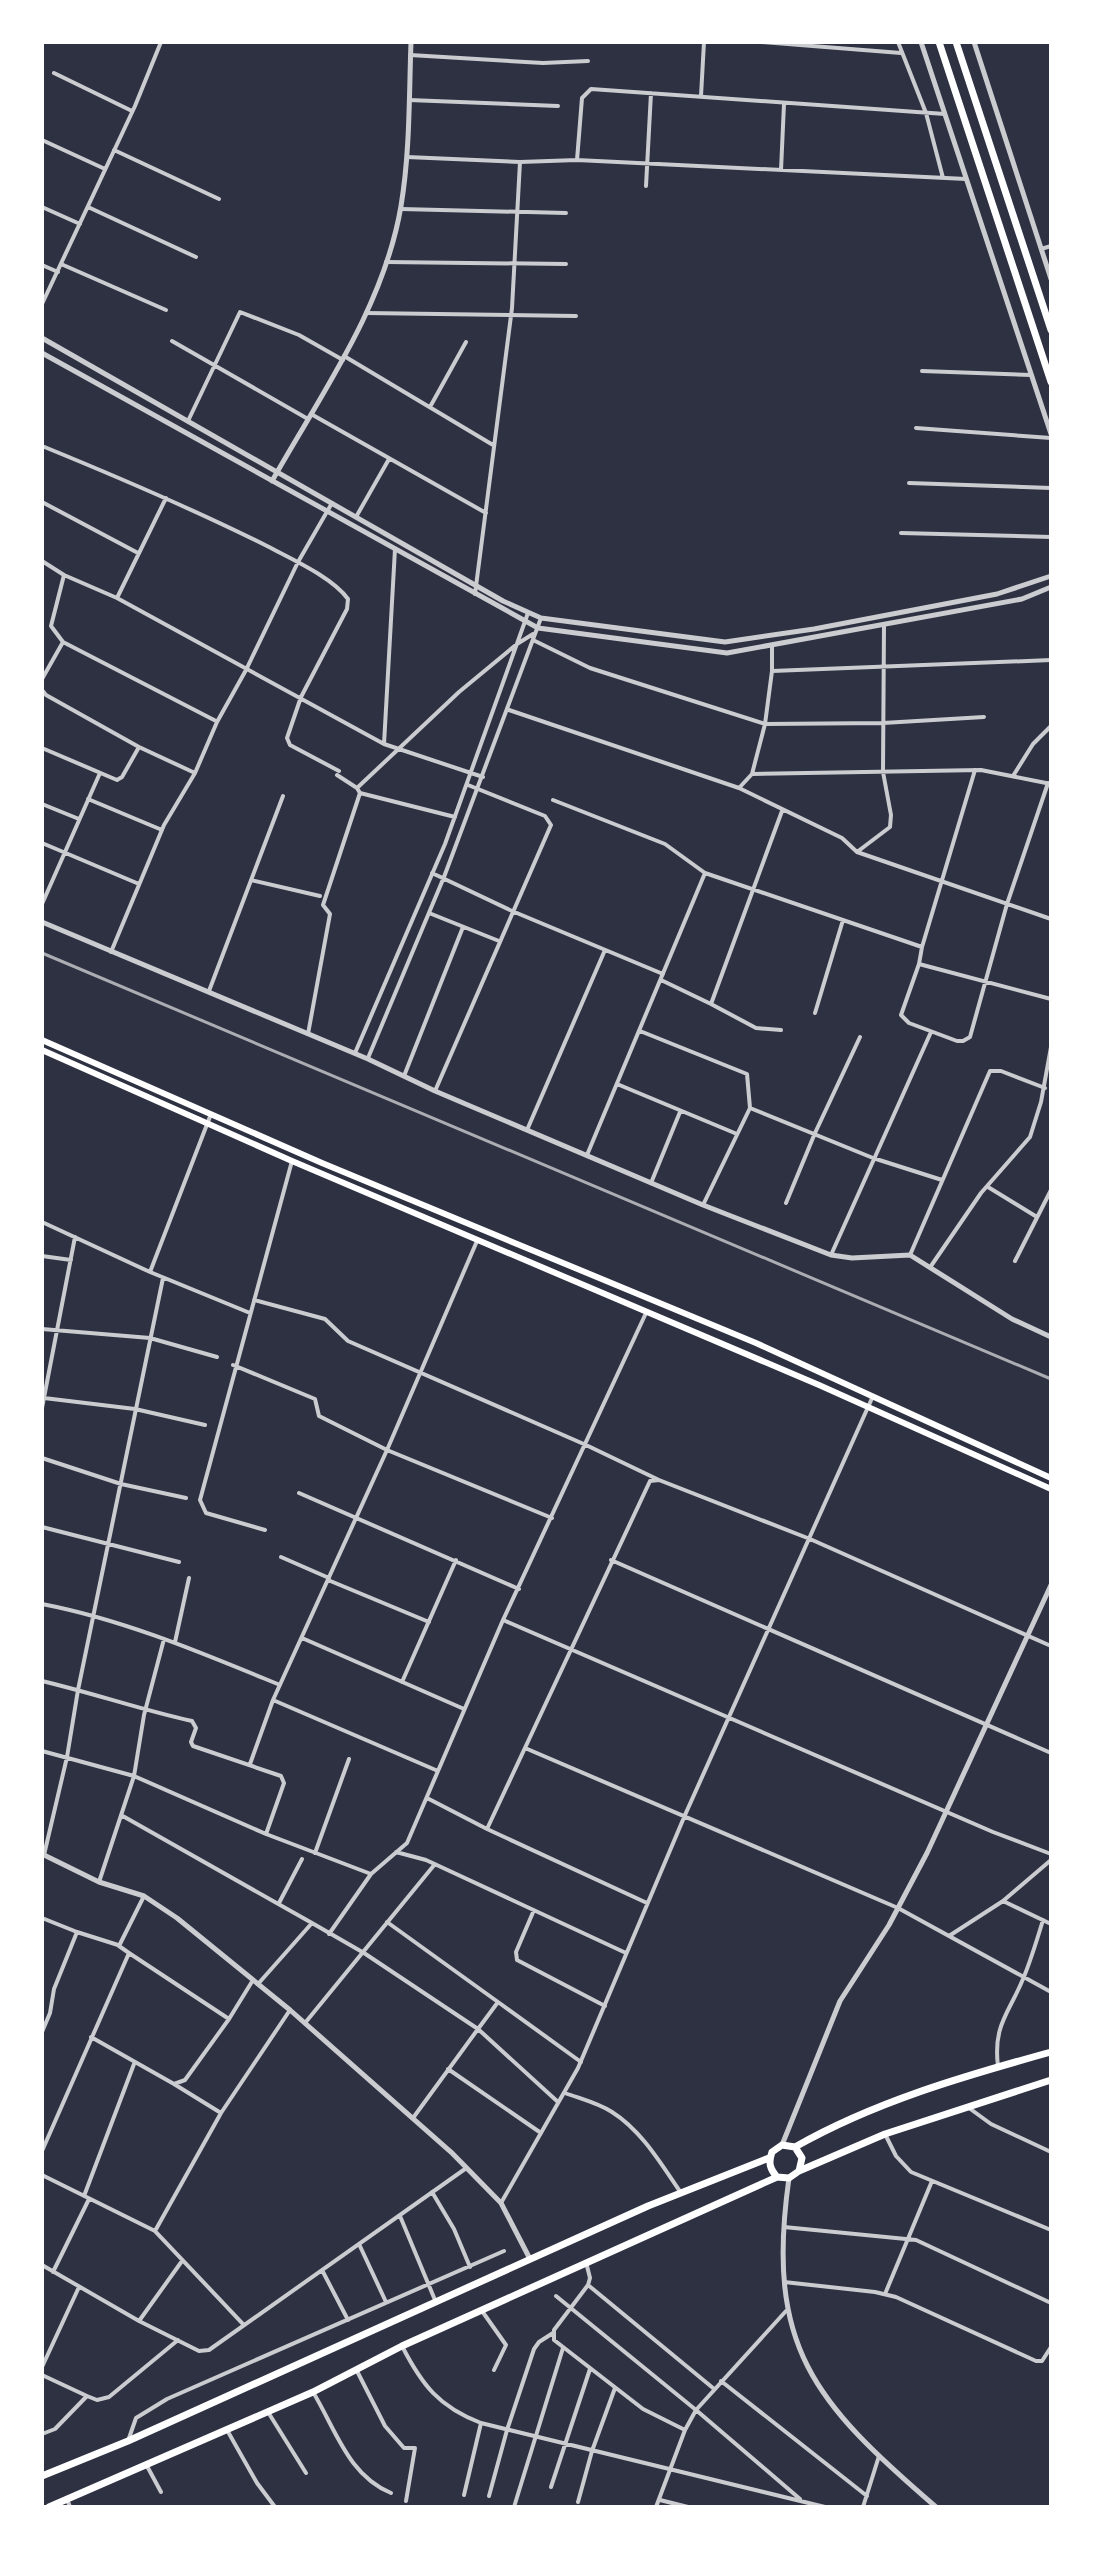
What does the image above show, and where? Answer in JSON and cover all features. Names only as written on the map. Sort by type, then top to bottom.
[{"type":"highway","points":[[939,42],[1051,382]]},
{"type":"highway","points":[[956,42],[1051,330]]},
{"type":"highway","points":[[777,2177],[769,2158],[782,2145],[795,2147],[869,2111],[1051,2052]]},
{"type":"highway","points":[[49,2507],[69,2503],[313,2392],[402,2346],[777,2177],[789,2178],[885,2134],[1051,2080]]},
{"type":"highway","points":[[795,2147],[802,2158],[799,2171]]},
{"type":"highway","points":[[42,2476],[128,2441],[530,2259],[769,2158]]},
{"type":"main road","points":[[42,1040],[529,1251],[756,1343],[1051,1478]]},
{"type":"main road","points":[[42,1050],[292,1161],[868,1406],[1051,1489]]},
{"type":"street","points":[[42,304],[161,42]]},
{"type":"street","points":[[272,481],[344,358],[386,262],[401,209],[407,157],[411,42]]},
{"type":"street","points":[[701,96],[704,42]]},
{"type":"street","points":[[761,42],[901,53]]},
{"type":"street","points":[[898,42],[926,113],[943,178]]},
{"type":"street","points":[[916,428],[1051,436],[921,42]]},
{"type":"street","points":[[974,42],[1051,279]]},
{"type":"street","points":[[410,55],[543,63],[588,61]]},
{"type":"street","points":[[54,73],[132,111]]},
{"type":"street","points":[[577,160],[581,107],[586,92],[591,89],[945,114]]},
{"type":"street","points":[[646,186],[651,93]]},
{"type":"street","points":[[409,100],[558,106]]},
{"type":"street","points":[[781,170],[784,104]]},
{"type":"street","points":[[42,140],[105,169]]},
{"type":"street","points":[[114,150],[219,199]]},
{"type":"street","points":[[407,157],[520,162],[577,160],[966,179]]},
{"type":"street","points":[[475,594],[511,314],[520,162]]},
{"type":"street","points":[[42,207],[80,224]]},
{"type":"street","points":[[88,207],[196,257]]},
{"type":"street","points":[[401,209],[566,213]]},
{"type":"street","points":[[1041,249],[1051,246]]},
{"type":"street","points":[[386,262],[566,264]]},
{"type":"street","points":[[61,264],[166,310]]},
{"type":"street","points":[[42,265],[58,272]]},
{"type":"street","points":[[188,421],[240,312],[299,335],[344,358],[494,446]]},
{"type":"street","points":[[366,313],[576,316]]},
{"type":"street","points":[[42,338],[476,585],[541,618],[731,641],[997,594],[1051,576]]},
{"type":"street","points":[[172,341],[486,513]]},
{"type":"street","points":[[430,407],[466,342]]},
{"type":"street","points":[[42,353],[525,621],[537,631],[727,653],[1022,599],[1051,587]]},
{"type":"street","points":[[922,371],[1031,375]]},
{"type":"street","points":[[42,446],[166,498],[298,562],[343,591],[348,599],[347,609],[301,697],[287,741],[338,773],[358,790],[455,818]]},
{"type":"street","points":[[356,517],[389,459]]},
{"type":"street","points":[[909,483],[1051,488]]},
{"type":"street","points":[[117,598],[166,498]]},
{"type":"street","points":[[42,502],[138,553]]},
{"type":"street","points":[[111,952],[162,830],[195,773],[217,722],[298,562],[332,503]]},
{"type":"street","points":[[901,533],[1051,537]]},
{"type":"street","points":[[384,744],[395,549]]},
{"type":"street","points":[[42,561],[64,575],[117,598],[384,744],[483,777]]},
{"type":"street","points":[[64,575],[51,626],[63,642],[217,722]]},
{"type":"street","points":[[355,1053],[468,785],[528,612]]},
{"type":"street","points":[[368,1059],[444,877],[541,618]]},
{"type":"street","points":[[857,852],[890,827],[891,815],[883,772],[884,625]]},
{"type":"street","points":[[308,1034],[330,914],[323,905],[358,790],[459,692],[537,631]]},
{"type":"street","points":[[533,640],[590,668],[765,724],[883,723],[984,717]]},
{"type":"street","points":[[42,679],[63,642]]},
{"type":"street","points":[[739,788],[752,774],[765,724],[772,645]]},
{"type":"street","points":[[772,671],[1051,660]]},
{"type":"street","points":[[42,690],[139,747],[195,773]]},
{"type":"street","points":[[509,710],[739,788],[842,838],[857,852],[1051,919]]},
{"type":"street","points":[[1013,776],[1033,744],[1051,726]]},
{"type":"street","points":[[42,748],[117,780],[122,777],[139,747]]},
{"type":"street","points":[[752,774],[975,770],[1049,784],[1007,904],[970,1037],[963,1041],[909,1023],[901,1015],[919,964],[975,770]]},
{"type":"street","points":[[42,904],[100,773]]},
{"type":"street","points":[[435,1091],[551,825],[545,816],[468,785]]},
{"type":"street","points":[[208,994],[283,796]]},
{"type":"street","points":[[88,799],[162,830]]},
{"type":"street","points":[[553,800],[665,844],[705,873],[922,947]]},
{"type":"street","points":[[42,804],[79,819]]},
{"type":"street","points":[[711,1004],[782,810]]},
{"type":"street","points":[[42,843],[140,884]]},
{"type":"street","points":[[432,873],[662,977],[756,1028],[781,1030]]},
{"type":"street","points":[[587,1155],[705,873]]},
{"type":"street","points":[[251,880],[320,896]]},
{"type":"street","points":[[429,913],[499,941]]},
{"type":"street","points":[[815,1013],[843,920]]},
{"type":"street","points":[[42,922],[355,1053],[435,1091],[703,1205],[831,1255],[852,1258],[910,1255],[1012,1319],[1051,1337]]},
{"type":"street","points":[[404,1076],[463,927]]},
{"type":"street","points":[[527,1130],[605,950]]},
{"type":"street","points":[[919,964],[1051,999]]},
{"type":"street","points":[[640,1031],[747,1074],[750,1108],[703,1205]]},
{"type":"street","points":[[831,1255],[931,1032]]},
{"type":"street","points":[[786,1203],[860,1037]]},
{"type":"street","points":[[931,1266],[987,1186],[1030,1137],[1045,1088],[1051,1047]]},
{"type":"street","points":[[910,1255],[990,1071],[1001,1071],[1045,1088]]},
{"type":"street","points":[[617,1084],[737,1134]]},
{"type":"street","points":[[750,1108],[873,1158],[942,1180]]},
{"type":"street","points":[[651,1183],[680,1112]]},
{"type":"street","points":[[150,1272],[211,1114]]},
{"type":"street","points":[[265,1530],[206,1513],[200,1500],[292,1161]]},
{"type":"street","points":[[987,1186],[1037,1217]]},
{"type":"street","points":[[1015,1261],[1051,1190]]},
{"type":"street","points":[[42,1222],[163,1278],[250,1313]]},
{"type":"street","points":[[42,1408],[75,1237]]},
{"type":"street","points":[[250,1764],[273,1700],[387,1450],[478,1239]]},
{"type":"street","points":[[42,1256],[71,1260]]},
{"type":"street","points":[[163,1278],[67,1757],[43,1854],[99,1882],[144,1896],[177,1918],[290,2010],[451,2152],[501,2203],[530,2259]]},
{"type":"street","points":[[254,1300],[325,1319],[348,1341],[659,1480],[810,1539],[1051,1646]]},
{"type":"street","points":[[329,1934],[371,1874],[407,1843],[503,1620],[646,1313]]},
{"type":"street","points":[[42,1329],[150,1338],[217,1357]]},
{"type":"street","points":[[234,1367],[315,1399],[319,1416],[387,1450],[552,1518]]},
{"type":"street","points":[[501,2203],[581,2062],[685,1815],[873,1396]]},
{"type":"street","points":[[43,1397],[135,1409],[205,1425]]},
{"type":"street","points":[[42,1458],[121,1484],[186,1498]]},
{"type":"street","points":[[487,1829],[644,1490],[650,1481],[659,1480]]},
{"type":"street","points":[[299,1493],[519,1589]]},
{"type":"street","points":[[42,1527],[179,1562]]},
{"type":"street","points":[[281,1557],[429,1622]]},
{"type":"street","points":[[402,1682],[456,1560]]},
{"type":"street","points":[[611,1560],[1051,1753]]},
{"type":"street","points":[[175,1642],[189,1578]]},
{"type":"street","points":[[782,2145],[835,2012],[898,1908],[947,1812],[1051,1585]]},
{"type":"street","points":[[42,1604],[94,1614],[175,1642],[280,1685]]},
{"type":"street","points":[[503,1620],[1051,1857],[1003,1901],[949,1936]]},
{"type":"street","points":[[302,1638],[465,1709]]},
{"type":"street","points":[[99,1882],[134,1776],[145,1711],[164,1639]]},
{"type":"street","points":[[42,1681],[145,1711],[192,1721],[196,1726],[191,1742],[193,1746],[250,1764],[284,1779],[266,1834]]},
{"type":"street","points":[[273,1700],[438,1771]]},
{"type":"street","points":[[525,1748],[898,1908],[1051,1992]]},
{"type":"street","points":[[42,1751],[134,1776],[266,1834],[371,1874]]},
{"type":"street","points":[[315,1853],[349,1759]]},
{"type":"street","points":[[427,1798],[647,1903]]},
{"type":"street","points":[[121,1815],[364,1953],[478,2029],[558,2102]]},
{"type":"street","points":[[396,1852],[435,1864],[626,1953]]},
{"type":"street","points":[[279,1903],[302,1859]]},
{"type":"street","points":[[305,2023],[435,1864]]},
{"type":"street","points":[[119,1946],[144,1896]]},
{"type":"street","points":[[1003,1901],[1051,1924]]},
{"type":"street","points":[[534,1910],[516,1952],[517,1960],[523,1966],[606,2006]]},
{"type":"street","points":[[42,1918],[119,1946],[229,2019]]},
{"type":"street","points":[[998,2067],[998,2030],[1023,1979],[1043,1920]]},
{"type":"street","points":[[387,1922],[581,2062]]},
{"type":"street","points":[[174,2084],[185,2080],[256,1982],[312,1923]]},
{"type":"street","points":[[42,2032],[50,2013],[54,1989],[77,1932]]},
{"type":"street","points":[[42,2151],[129,1953]]},
{"type":"street","points":[[413,2118],[498,2002]]},
{"type":"street","points":[[155,2231],[221,2113],[290,2010]]},
{"type":"street","points":[[91,2037],[221,2113]]},
{"type":"street","points":[[53,2272],[87,2197],[135,2063]]},
{"type":"street","points":[[448,2069],[541,2133]]},
{"type":"street","points":[[564,2092],[602,2107],[625,2122],[639,2135],[681,2193]]},
{"type":"street","points":[[968,2106],[991,2124],[1051,2152]]},
{"type":"street","points":[[885,2134],[903,2166],[1051,2230]]},
{"type":"street","points":[[42,2265],[139,2321],[199,2351],[209,2350],[465,2169]]},
{"type":"street","points":[[42,2175],[155,2231],[244,2325]]},
{"type":"street","points":[[789,2178],[783,2227],[786,2311],[803,2358],[822,2393],[849,2427],[935,2507]]},
{"type":"street","points":[[885,2294],[932,2181]]},
{"type":"street","points":[[432,2192],[454,2229],[470,2267]]},
{"type":"street","points":[[399,2215],[435,2303]]},
{"type":"street","points":[[783,2227],[908,2239],[1051,2303]]},
{"type":"street","points":[[359,2244],[386,2302]]},
{"type":"street","points":[[128,2441],[136,2418],[167,2399],[504,2251]]},
{"type":"street","points":[[139,2321],[182,2260]]},
{"type":"street","points":[[489,2496],[534,2349],[553,2333],[588,2285],[590,2278],[586,2262]]},
{"type":"street","points":[[322,2270],[348,2320]]},
{"type":"street","points":[[784,2282],[885,2294],[1036,2361],[1046,2357],[1051,2347]]},
{"type":"street","points":[[588,2285],[713,2388]]},
{"type":"street","points":[[42,2367],[79,2287]]},
{"type":"street","points":[[556,2296],[801,2500]]},
{"type":"street","points":[[481,2310],[506,2345],[494,2370]]},
{"type":"street","points":[[656,2507],[685,2430],[696,2410],[786,2311]]},
{"type":"street","points":[[553,2333],[554,2340],[563,2348],[615,2388],[655,2416],[685,2430]]},
{"type":"street","points":[[42,2375],[97,2400],[109,2397],[178,2340]]},
{"type":"street","points":[[402,2346],[415,2371],[435,2397],[481,2423],[825,2507]]},
{"type":"street","points":[[514,2507],[563,2348]]},
{"type":"street","points":[[551,2487],[590,2369]]},
{"type":"street","points":[[357,2371],[385,2426],[404,2448],[415,2448],[406,2501]]},
{"type":"street","points":[[721,2381],[867,2496]]},
{"type":"street","points":[[578,2502],[592,2451],[615,2388]]},
{"type":"street","points":[[313,2392],[335,2429],[351,2465],[377,2487],[391,2493]]},
{"type":"street","points":[[42,2434],[55,2429],[87,2396]]},
{"type":"street","points":[[268,2412],[306,2473]]},
{"type":"street","points":[[464,2495],[481,2423]]},
{"type":"street","points":[[227,2430],[257,2483],[275,2507]]},
{"type":"street","points":[[863,2507],[879,2456]]},
{"type":"street","points":[[147,2466],[161,2492]]},
{"type":"street","points":[[660,2500],[688,2507]]},
{"type":"railway","points":[[42,953],[1051,1379]]}]
